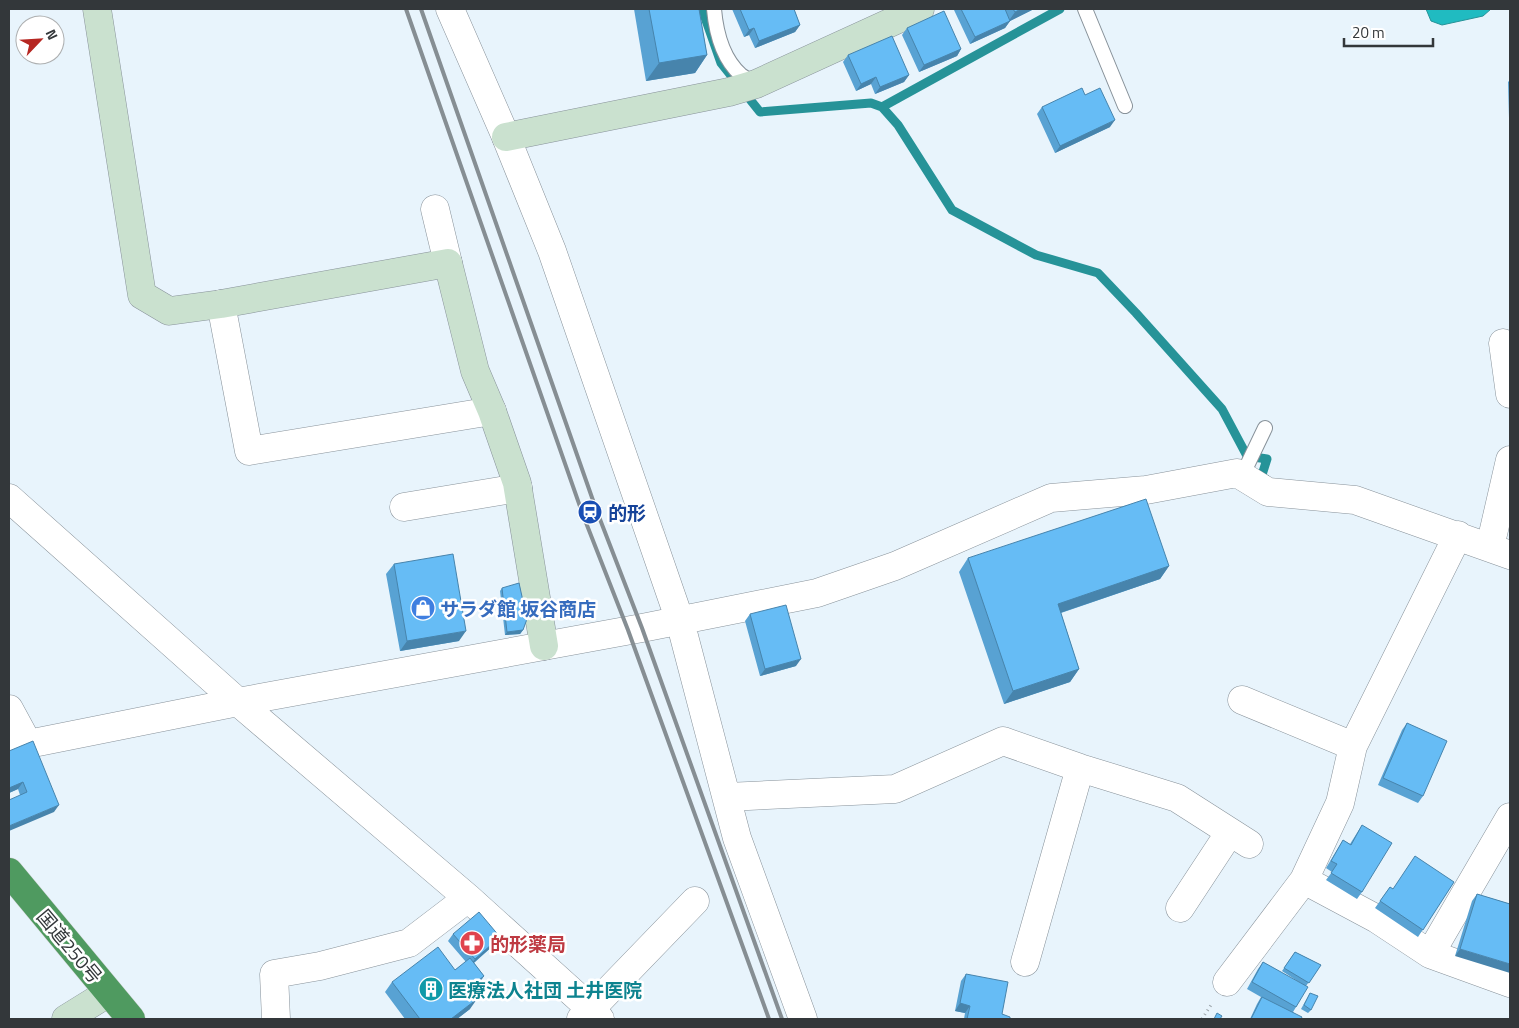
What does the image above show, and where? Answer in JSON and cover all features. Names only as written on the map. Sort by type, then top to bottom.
[{"type":"highway","name":"国道250号","points":[[9,872],[131,1019]]},
{"type":"street","points":[[97,9],[142,295],[169,311],[221,304],[448,263]]},
{"type":"street","points":[[450,9],[506,137],[552,251],[680,621],[737,838],[803,1019]]},
{"type":"street","points":[[506,137],[729,92],[756,84],[920,9]]},
{"type":"street","points":[[435,210],[476,371],[492,411],[518,488],[544,646]]},
{"type":"street","points":[[221,304],[249,451],[492,411]]},
{"type":"street","points":[[1503,343],[1510,394]]},
{"type":"street","points":[[9,708],[18,747],[238,702],[817,594],[895,566],[1050,498],[1146,490],[1244,473],[1268,492],[1354,500],[1500,551],[1510,460]]},
{"type":"street","points":[[404,507],[518,488]]},
{"type":"street","points":[[9,498],[238,702],[468,898],[591,1016],[695,901]]},
{"type":"street","points":[[1227,982],[1304,880],[1340,803],[1354,746],[1458,535]]},
{"type":"street","points":[[1242,700],[1354,746]]},
{"type":"street","points":[[727,797],[895,789],[1003,741],[1080,768],[1177,798],[1239,838],[1180,908]]},
{"type":"street","points":[[1025,962],[1080,768]]},
{"type":"street","points":[[1430,954],[1510,817]]},
{"type":"street","points":[[1304,880],[1377,919],[1430,954],[1510,983]]},
{"type":"street","points":[[276,1019],[274,974],[320,966],[409,942],[468,898]]},
{"type":"street","points":[[66,1019],[108,993]]},
{"type":"lane","points":[[714,9],[716,27],[726,56],[741,75],[756,84]]},
{"type":"lane","points":[[1085,9],[1125,106]]},
{"type":"lane","points":[[1244,473],[1265,428]]},
{"type":"water","points":[[1426,9],[1491,9],[1483,16],[1442,25],[1431,21]]},
{"type":"building","points":[[649,9],[699,9],[707,55],[659,63]]},
{"type":"building","points":[[740,9],[794,9],[800,25],[759,41],[754,28],[749,30]]},
{"type":"building","points":[[961,9],[1005,9],[1010,21],[975,37]]},
{"type":"building","points":[[944,11],[961,49],[924,65],[907,28]]},
{"type":"building","points":[[892,36],[909,75],[880,87],[876,77],[861,84],[848,55]]},
{"type":"building","points":[[1082,88],[1085,95],[1100,88],[1115,120],[1060,146],[1042,107]]},
{"type":"building","points":[[1146,499],[1169,566],[1058,604],[1079,669],[1013,691],[968,558]]},
{"type":"building","name":"サラダ館 坂谷商店","points":[[453,554],[466,631],[407,641],[394,564]]},
{"type":"building","points":[[519,583],[527,619],[523,630],[507,632],[502,588]]},
{"type":"building","points":[[786,605],[801,659],[765,669],[750,614]]},
{"type":"building","points":[[1407,723],[1447,741],[1423,796],[1383,778]]},
{"type":"building","points":[[33,741],[59,805],[9,826],[9,800],[27,792],[23,782],[9,788],[9,751]]},
{"type":"building","points":[[1362,825],[1392,843],[1362,892],[1331,873],[1337,864],[1331,861],[1343,840],[1351,845]]},
{"type":"building","points":[[1415,856],[1454,882],[1423,930],[1380,901],[1390,887],[1393,889]]},
{"type":"building","points":[[1477,894],[1510,904],[1510,964],[1460,949]]},
{"type":"building","name":"的形薬局","points":[[479,912],[500,937],[475,959],[453,934]]},
{"type":"building","name":"医療法人社団 土井医院","points":[[438,947],[455,970],[470,958],[484,976],[469,988],[477,999],[451,1019],[420,1019],[392,982]]},
{"type":"building","points":[[1295,952],[1321,965],[1309,983],[1284,968]]},
{"type":"building","points":[[1263,962],[1308,987],[1296,1007],[1252,982]]},
{"type":"building","points":[[966,974],[1008,982],[1002,1014],[1010,1017],[1010,1019],[967,1019],[970,1006],[960,1003]]},
{"type":"building","points":[[1310,993],[1318,996],[1311,1010],[1304,1005]]},
{"type":"building","points":[[1262,997],[1302,1017],[1301,1019],[1251,1019]]},
{"type":"building","points":[[1217,1013],[1222,1016],[1220,1019],[1214,1019]]},
{"type":"waterway","points":[[702,9],[721,63],[760,112],[871,103],[882,107],[898,125],[952,210],[1036,255],[1098,273],[1222,409],[1247,456],[1267,459],[1261,478],[1266,479]]},
{"type":"waterway","points":[[882,107],[1060,9]]},
{"type":"railway","points":[[406,9],[583,515],[628,630],[769,1019]]},
{"type":"railway","points":[[421,9],[596,509],[642,628],[782,1019]]},
{"type":"place","name":"的形","points":[[590,512]]},
{"type":"place","name":"サラダ館 坂谷商店","points":[[423,608]]},
{"type":"place","name":"的形薬局","points":[[472,943]]},
{"type":"place","name":"医療法人社団 土井医院","points":[[431,989]]}]
